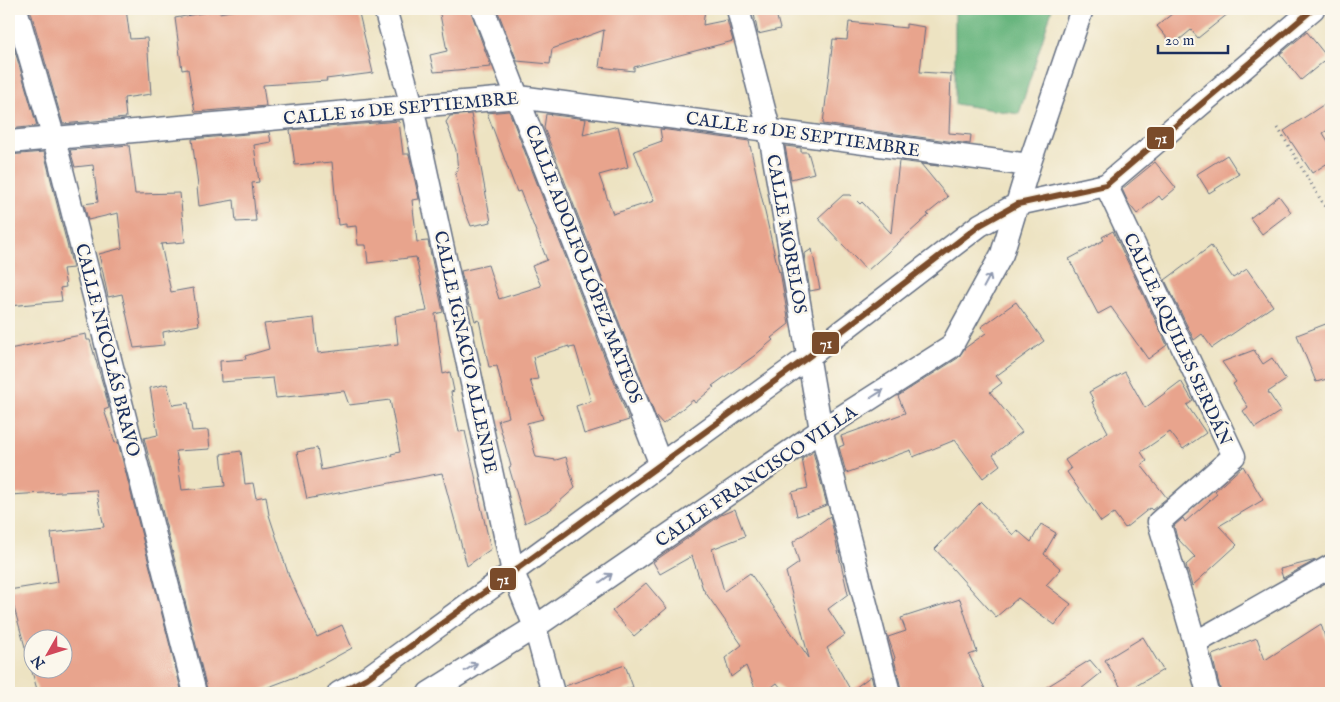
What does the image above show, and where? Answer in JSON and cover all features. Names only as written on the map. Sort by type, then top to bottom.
[{"type":"street","name":"CALLE NICOLÁS BRAVO","points":[[16,9],[54,139],[195,693]]},
{"type":"street","name":"CALLE IGNACIO ALLENDE","points":[[385,9],[412,106],[513,572],[535,627],[554,693]]},
{"type":"street","name":"CALLE ADOLFO LÓPEZ MATEOS","points":[[483,9],[661,464]]},
{"type":"street","name":"CALLE MORELOS","points":[[738,9],[768,129],[821,430],[889,693]]},
{"type":"street","name":"CALLE FRANCISCO VILLA","points":[[429,693],[535,627],[821,430],[951,347],[1002,254],[1029,165],[1082,9]]},
{"type":"street","points":[[339,693],[367,678],[808,357],[980,225],[1018,204],[1106,185],[1313,9]]},
{"type":"street","name":"CALLE 16 DE SEPTIEMBRE","points":[[9,142],[519,97],[1029,165]]},
{"type":"street","name":"CALLE AQUILES SERDÁN","points":[[1106,185],[1234,456],[1159,522],[1195,643]]},
{"type":"street","points":[[1208,693],[1195,643],[1331,566]]},
{"type":"path","points":[[1278,128],[1331,217]]},
{"type":"green space","points":[[955,9],[1052,9],[1019,114],[955,104]]},
{"type":"building","points":[[30,9],[126,9],[130,39],[147,38],[151,94],[124,98],[126,118],[63,124]]},
{"type":"building","points":[[242,9],[358,9],[373,73],[326,79],[327,81],[263,85],[266,106],[195,112],[188,69],[182,70],[175,18],[218,10],[219,13]]},
{"type":"building","points":[[439,9],[470,9],[491,67],[434,72],[430,55],[447,51]]},
{"type":"building","points":[[497,9],[705,9],[703,25],[727,20],[733,41],[634,67],[634,71],[599,67],[604,30],[552,49],[550,64],[517,61]]},
{"type":"building","points":[[753,9],[775,9],[780,29],[758,34]]},
{"type":"building","points":[[1178,9],[1234,9],[1198,38],[1191,30],[1173,45],[1157,26]]},
{"type":"building","points":[[849,22],[906,28],[906,24],[925,27],[920,72],[951,74],[949,133],[971,135],[970,144],[823,124],[833,39],[847,40]]},
{"type":"building","points":[[9,31],[37,126],[9,129]]},
{"type":"building","points":[[1307,32],[1328,58],[1301,80],[1280,54]]},
{"type":"building","points":[[1323,105],[1331,117],[1331,128],[1323,133],[1331,146],[1331,161],[1312,173],[1284,131]]},
{"type":"building","points":[[509,111],[629,420],[584,434],[576,406],[591,401],[575,347],[569,348],[569,346],[533,357],[538,379],[530,380],[543,419],[527,423],[536,457],[556,460],[566,457],[575,488],[550,510],[525,523],[498,420],[509,417],[497,366],[489,367],[479,320],[475,321],[471,306],[469,306],[461,271],[488,265],[499,299],[541,286],[532,266],[547,260],[520,191],[517,192],[487,113]]},
{"type":"building","points":[[471,114],[491,222],[471,226],[462,203],[455,171],[458,171],[456,150],[446,122],[450,116]]},
{"type":"building","points":[[546,114],[586,119],[583,135],[618,126],[628,167],[599,175],[613,214],[654,201],[634,151],[662,141],[660,129],[749,141],[780,271],[789,324],[771,338],[773,340],[754,356],[712,386],[714,387],[695,403],[693,400],[663,424],[655,415],[544,128]]},
{"type":"building","points":[[399,121],[403,154],[409,154],[419,199],[412,200],[417,242],[428,241],[443,312],[435,314],[443,374],[450,372],[454,391],[451,392],[459,432],[465,431],[491,549],[467,566],[442,473],[307,499],[297,452],[317,448],[321,470],[392,456],[391,454],[400,452],[390,400],[349,405],[344,391],[276,398],[273,378],[221,382],[220,361],[246,359],[245,356],[269,349],[264,324],[314,318],[318,353],[398,344],[395,316],[427,311],[416,257],[368,263],[366,245],[358,245],[356,226],[346,227],[346,224],[338,225],[332,162],[295,165],[290,130]]},
{"type":"building","points":[[269,132],[271,142],[254,145],[259,182],[252,183],[256,221],[236,222],[234,200],[199,206],[192,139]]},
{"type":"building","points":[[129,145],[135,194],[180,193],[185,242],[161,244],[171,292],[193,288],[199,325],[163,332],[164,345],[134,348],[122,294],[108,297],[99,254],[122,248],[118,213],[88,220],[84,204],[98,202],[93,165],[75,167],[70,150]]},
{"type":"building","points":[[785,146],[801,148],[801,152],[808,152],[814,173],[791,179]]},
{"type":"building","points":[[44,152],[73,268],[63,269],[66,287],[60,288],[62,301],[9,306],[9,155]]},
{"type":"building","points":[[1227,155],[1239,174],[1209,193],[1197,174]]},
{"type":"building","points":[[899,161],[939,166],[921,164],[948,197],[927,214],[929,215],[867,271],[818,218],[843,195],[851,195],[860,204],[862,202],[891,233]]},
{"type":"building","points":[[1155,162],[1176,188],[1162,200],[1159,196],[1137,214],[1129,204],[1122,189]]},
{"type":"building","points":[[1279,196],[1291,212],[1262,234],[1250,218]]},
{"type":"building","points":[[1113,231],[1167,345],[1148,359],[1111,307],[1098,314],[1069,259],[1104,240],[1102,237]]},
{"type":"building","points":[[1211,246],[1233,278],[1247,269],[1273,306],[1212,348],[1202,334],[1194,340],[1165,280]]},
{"type":"building","points":[[812,249],[820,289],[810,291],[804,254]]},
{"type":"building","points":[[1016,302],[1044,341],[996,376],[1002,383],[990,392],[1022,432],[993,455],[1000,465],[983,478],[955,440],[913,457],[911,450],[846,473],[839,447],[844,445],[841,436],[905,413],[898,396],[958,358],[965,348],[986,333],[981,327]]},
{"type":"building","points":[[1331,322],[1331,378],[1316,382],[1297,335]]},
{"type":"building","points":[[86,334],[87,340],[90,340],[104,388],[109,408],[104,410],[115,443],[118,442],[182,693],[38,693],[34,680],[72,680],[72,630],[22,630],[22,636],[9,590],[58,582],[51,533],[104,527],[96,490],[9,495],[9,349]]},
{"type":"building","points":[[1254,350],[1263,364],[1272,358],[1286,380],[1268,392],[1281,411],[1255,428],[1243,411],[1248,407],[1233,384],[1236,382],[1222,362]]},
{"type":"building","points":[[1125,372],[1145,408],[1181,381],[1193,401],[1187,405],[1206,433],[1183,449],[1170,432],[1141,452],[1147,461],[1141,465],[1167,498],[1152,510],[1150,508],[1125,528],[1114,513],[1101,522],[1067,472],[1071,469],[1065,460],[1108,432],[1092,402],[1094,401],[1089,392]]},
{"type":"building","points":[[167,384],[173,405],[188,403],[192,431],[208,430],[210,449],[176,451],[182,490],[225,486],[221,454],[241,451],[245,484],[253,483],[256,498],[266,496],[269,515],[289,576],[317,637],[342,625],[352,648],[308,672],[253,693],[208,693],[144,438],[158,435],[150,388]]},
{"type":"building","points":[[813,452],[827,505],[797,516],[792,492],[808,488],[802,459]]},
{"type":"building","points":[[1243,466],[1263,500],[1219,526],[1237,545],[1192,586],[1186,565],[1195,557],[1177,538],[1174,526],[1183,518],[1185,522],[1217,494],[1215,491]]},
{"type":"building","points":[[981,502],[1013,535],[1017,530],[1031,542],[1041,524],[1056,533],[1044,554],[1061,569],[1046,585],[1071,604],[1055,625],[1018,598],[996,617],[935,549]]},
{"type":"building","points":[[735,509],[745,536],[712,549],[724,591],[750,573],[809,658],[786,572],[799,563],[793,542],[830,516],[848,594],[828,609],[845,635],[827,648],[851,691],[871,676],[876,693],[785,693],[777,683],[764,693],[757,693],[746,666],[731,677],[725,658],[742,645],[703,589],[692,556],[660,574],[653,562],[721,515]]},
{"type":"building","points":[[1316,560],[1283,578],[1280,569]]},
{"type":"building","points":[[646,583],[667,608],[634,636],[612,611]]},
{"type":"building","points":[[960,599],[977,652],[969,655],[987,693],[902,693],[895,658],[888,637],[906,631],[901,618]]},
{"type":"building","points":[[1321,624],[1331,657],[1331,693],[1221,693],[1212,655],[1257,638],[1265,660]]},
{"type":"building","points":[[1143,637],[1163,670],[1124,693],[1105,660]]},
{"type":"building","points":[[1090,660],[1101,673],[1076,693],[1037,693]]},
{"type":"building","points":[[625,665],[633,687],[615,693],[566,693],[565,686]]},
{"type":"transit line","name":"71","points":[[339,693],[367,678],[808,357],[980,225],[1018,204],[1106,185],[1313,9]]}]
